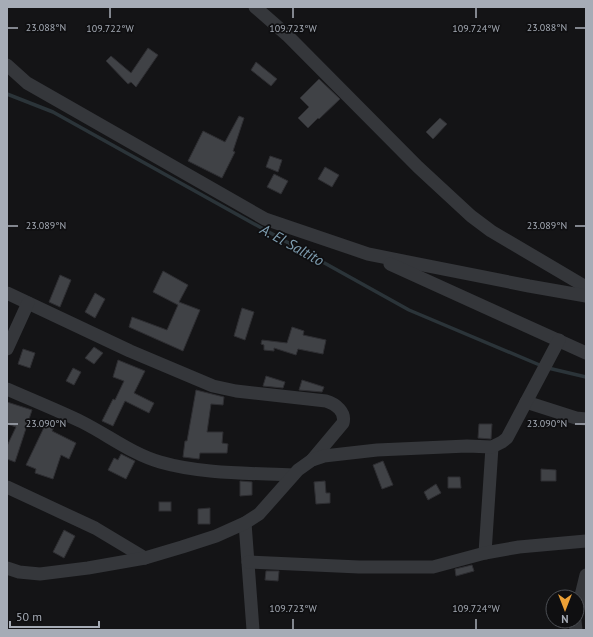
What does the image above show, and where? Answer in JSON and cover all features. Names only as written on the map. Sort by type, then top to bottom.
[{"type":"street","points":[[255,7],[287,36],[418,166],[471,216],[491,231],[586,287]]},
{"type":"street","points":[[7,65],[27,84],[265,219],[368,254],[586,352]]},
{"type":"street","points":[[368,254],[586,296]]},
{"type":"street","points":[[7,293],[130,351],[213,386],[236,391],[312,399],[332,403],[342,412],[344,416],[343,423],[312,460]]},
{"type":"street","points":[[7,349],[28,303]]},
{"type":"street","points":[[7,568],[19,572],[40,574],[88,568],[145,558],[216,536],[245,523],[259,514],[293,475],[304,465],[312,460],[330,455],[377,450],[467,446],[492,447],[507,438],[559,340]]},
{"type":"street","points":[[7,389],[82,422],[140,454],[159,462],[192,469],[293,475]]},
{"type":"street","points":[[526,402],[576,418],[586,419]]},
{"type":"street","points":[[485,553],[492,447]]},
{"type":"street","points":[[7,487],[95,528],[145,558]]},
{"type":"street","points":[[245,523],[253,630]]},
{"type":"street","points":[[248,562],[359,567],[433,567],[485,553],[519,547],[586,540]]},
{"type":"street","points":[[583,589],[586,575]]},
{"type":"building","points":[[148,48],[158,55],[136,87],[131,82],[128,84],[106,61],[111,56],[131,73]]},
{"type":"building","points":[[256,62],[277,79],[271,86],[251,70]]},
{"type":"building","points":[[319,79],[340,99],[308,128],[298,118],[309,107],[300,98]]},
{"type":"building","points":[[239,116],[244,118],[233,151],[235,152],[222,178],[188,161],[203,131],[225,142]]},
{"type":"building","points":[[440,118],[447,124],[433,139],[426,132]]},
{"type":"building","points":[[270,156],[282,160],[278,172],[266,167]]},
{"type":"building","points":[[325,167],[339,175],[332,187],[318,179]]},
{"type":"building","points":[[274,174],[288,181],[281,194],[267,187]]},
{"type":"building","points":[[163,271],[188,285],[179,302],[200,310],[183,351],[129,327],[132,317],[167,330],[178,305],[153,292]]},
{"type":"building","points":[[60,275],[71,280],[60,307],[49,302]]},
{"type":"building","points":[[95,293],[105,299],[95,318],[85,312]]},
{"type":"building","points":[[242,308],[254,312],[245,340],[234,336]]},
{"type":"building","points":[[292,327],[304,331],[303,335],[326,340],[323,354],[298,349],[296,355],[274,348],[274,351],[264,350],[264,345],[261,344],[262,340],[287,343]]},
{"type":"building","points":[[94,347],[103,353],[94,364],[85,358]]},
{"type":"building","points":[[23,349],[35,353],[30,368],[18,364]]},
{"type":"building","points":[[118,360],[145,371],[134,393],[154,403],[149,413],[125,401],[113,426],[102,421],[113,399],[115,400],[124,381],[113,377]]},
{"type":"building","points":[[73,368],[81,372],[74,385],[66,381]]},
{"type":"building","points":[[266,376],[285,382],[283,388],[263,386]]},
{"type":"building","points":[[302,380],[324,387],[322,392],[299,390]]},
{"type":"building","points":[[196,390],[224,397],[223,405],[211,404],[207,432],[223,432],[222,443],[228,444],[227,453],[200,453],[199,459],[183,457]]},
{"type":"building","points":[[7,402],[32,410],[15,462],[7,459],[7,446],[16,427],[7,424]]},
{"type":"building","points":[[48,419],[56,423],[52,431],[76,443],[69,459],[61,455],[53,479],[35,473],[36,469],[26,465]]},
{"type":"building","points":[[479,424],[492,424],[491,439],[478,438]]},
{"type":"building","points":[[121,454],[135,461],[126,479],[108,470],[114,458],[118,460]]},
{"type":"building","points":[[383,461],[393,485],[382,489],[373,465]]},
{"type":"building","points":[[541,469],[556,470],[556,481],[541,481]]},
{"type":"building","points":[[448,477],[460,477],[461,488],[448,488]]},
{"type":"building","points":[[240,481],[252,482],[252,495],[240,496]]},
{"type":"building","points":[[325,481],[326,493],[330,493],[330,503],[316,504],[314,482]]},
{"type":"building","points":[[436,484],[441,493],[428,500],[424,492]]},
{"type":"building","points":[[159,502],[171,502],[171,511],[159,511]]},
{"type":"building","points":[[210,508],[210,524],[198,524],[198,509]]},
{"type":"building","points":[[64,530],[75,536],[64,558],[53,552]]},
{"type":"building","points":[[472,565],[474,571],[456,576],[455,569]]},
{"type":"building","points":[[266,571],[279,571],[278,581],[265,580]]},
{"type":"waterway","name":"A. El Saltito","points":[[7,94],[53,112],[409,310],[542,366]]},
{"type":"waterway","name":"A. El Saltito","points":[[548,368],[586,377]]}]
